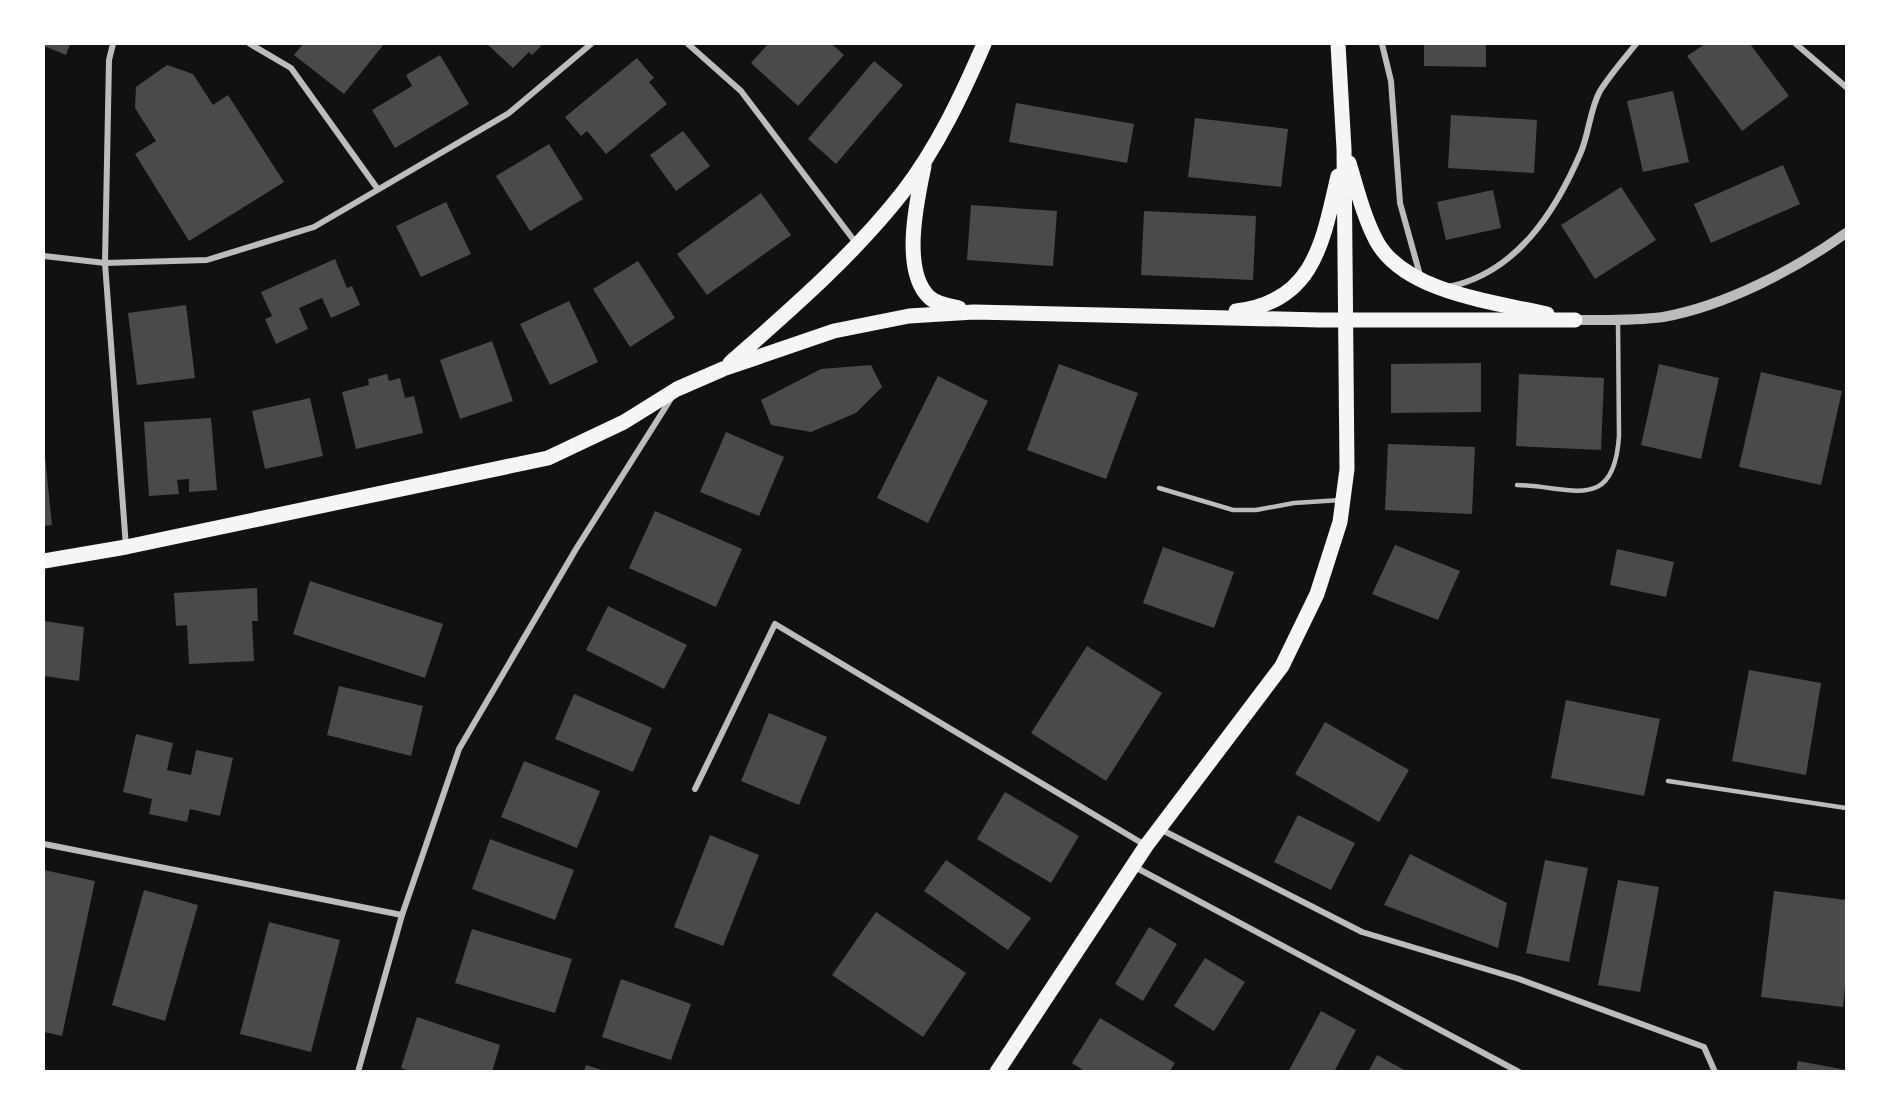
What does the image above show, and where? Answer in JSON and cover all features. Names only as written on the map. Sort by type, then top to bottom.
[{"type":"main road","points":[[997,1071],[1158,828],[1281,666],[1317,594],[1340,522],[1347,469],[1344,149],[1338,44]]},
{"type":"main road","points":[[723,369],[814,288],[903,192],[950,118],[982,45]]},
{"type":"main road","points":[[1344,149],[1377,242],[1395,262],[1431,284],[1464,296],[1575,320]]},
{"type":"main road","points":[[1179,318],[1254,309],[1279,297],[1300,279],[1315,260],[1323,241],[1344,149]]},
{"type":"main road","points":[[926,156],[914,225],[914,262],[920,285],[930,299],[974,312]]},
{"type":"main road","points":[[44,561],[126,547],[548,458],[624,422],[677,389],[723,369],[834,331],[909,316],[974,312],[1179,318],[1575,320]]},
{"type":"street","points":[[113,44],[109,60],[105,263],[126,547]]},
{"type":"street","points":[[250,44],[291,68],[377,188]]},
{"type":"street","points":[[44,256],[105,263],[207,260],[314,227],[377,188],[509,113],[591,44]]},
{"type":"street","points":[[688,44],[741,91],[856,243]]},
{"type":"street","points":[[1382,44],[1391,81],[1400,203],[1416,267],[1431,284],[1454,286],[1490,272],[1506,261],[1532,236],[1548,216],[1581,152],[1600,93],[1636,44]]},
{"type":"street","points":[[1796,44],[1846,87]]},
{"type":"street","points":[[1575,320],[1662,317],[1715,302],[1801,263],[1846,232]]},
{"type":"street","points":[[358,1071],[402,915],[459,749],[576,549],[677,389]]},
{"type":"street","points":[[695,789],[775,624],[1146,846]]},
{"type":"street","points":[[1158,828],[1362,932],[1519,979],[1704,1047],[1715,1071]]},
{"type":"street","points":[[44,844],[402,915]]},
{"type":"street","points":[[1132,866],[1519,1071]]},
{"type":"lane","points":[[1517,485],[1573,492],[1594,490],[1610,476],[1618,453],[1619,436],[1618,320]]},
{"type":"lane","points":[[1159,488],[1233,510],[1343,500]]},
{"type":"lane","points":[[1668,781],[1846,808]]},
{"type":"building","points":[[44,44],[70,44],[66,55]]},
{"type":"building","points":[[303,44],[384,44],[344,94],[294,55]]},
{"type":"building","points":[[487,44],[543,44],[532,55],[529,52],[513,68]]},
{"type":"building","points":[[768,44],[832,44],[844,55],[798,106],[751,63]]},
{"type":"building","points":[[1424,44],[1486,44],[1486,67],[1424,66]]},
{"type":"building","points":[[1705,44],[1750,44],[1789,96],[1742,131],[1687,56]]},
{"type":"building","points":[[440,55],[469,104],[395,148],[372,110],[412,86],[406,75]]},
{"type":"building","points":[[637,58],[654,78],[649,82],[667,104],[606,154],[587,131],[581,136],[565,117]]},
{"type":"building","points":[[874,61],[903,85],[836,164],[808,139]]},
{"type":"building","points":[[167,65],[193,74],[213,105],[228,95],[284,182],[189,241],[135,154],[156,141],[135,108],[136,87]]},
{"type":"building","points":[[1673,91],[1689,162],[1643,172],[1627,101]]},
{"type":"building","points":[[1016,103],[1134,124],[1127,163],[1009,142]]},
{"type":"building","points":[[1451,115],[1537,120],[1534,173],[1448,168]]},
{"type":"building","points":[[1195,118],[1288,129],[1281,187],[1188,177]]},
{"type":"building","points":[[683,131],[710,166],[676,191],[650,155]]},
{"type":"building","points":[[549,144],[583,199],[530,231],[496,176]]},
{"type":"building","points":[[1783,165],[1800,204],[1711,243],[1694,204]]},
{"type":"building","points":[[1621,187],[1656,240],[1595,279],[1561,225]]},
{"type":"building","points":[[1493,190],[1501,228],[1446,240],[1437,202]]},
{"type":"building","points":[[761,193],[791,235],[707,295],[677,254]]},
{"type":"building","points":[[446,202],[471,254],[421,277],[396,226]]},
{"type":"building","points":[[971,205],[1057,211],[1053,266],[967,260]]},
{"type":"building","points":[[1144,211],[1256,216],[1253,280],[1141,275]]},
{"type":"building","points":[[335,259],[347,288],[352,286],[360,305],[331,318],[322,298],[299,308],[308,329],[276,344],[265,319],[272,316],[261,292]]},
{"type":"building","points":[[638,261],[675,318],[630,347],[593,289]]},
{"type":"building","points":[[569,301],[598,362],[550,385],[520,324]]},
{"type":"building","points":[[186,305],[195,378],[137,385],[128,313]]},
{"type":"building","points":[[492,341],[513,401],[460,419],[440,360]]},
{"type":"building","points":[[1481,363],[1481,412],[1391,413],[1391,364]]},
{"type":"building","points":[[1059,364],[1138,393],[1106,479],[1027,450]]},
{"type":"building","points":[[1659,364],[1719,378],[1701,459],[1641,445]]},
{"type":"building","points":[[871,365],[882,387],[856,413],[811,432],[771,425],[761,400],[821,369]]},
{"type":"building","points":[[1761,372],[1842,391],[1821,485],[1739,467]]},
{"type":"building","points":[[387,374],[389,381],[400,378],[405,398],[414,396],[423,433],[356,449],[342,392],[369,385],[368,379]]},
{"type":"building","points":[[1519,374],[1604,378],[1601,450],[1516,446]]},
{"type":"building","points":[[938,376],[988,401],[928,523],[877,498]]},
{"type":"building","points":[[310,398],[323,456],[265,469],[252,411]]},
{"type":"building","points":[[211,418],[217,490],[189,492],[189,479],[177,480],[179,494],[149,496],[144,422]]},
{"type":"building","points":[[726,432],[784,457],[759,516],[700,492]]},
{"type":"building","points":[[1388,444],[1475,447],[1472,514],[1385,510]]},
{"type":"building","points":[[44,446],[52,525],[44,526]]},
{"type":"building","points":[[655,511],[742,549],[716,607],[629,568]]},
{"type":"building","points":[[1395,545],[1460,571],[1438,620],[1372,594]]},
{"type":"building","points":[[1163,547],[1234,572],[1214,628],[1143,603]]},
{"type":"building","points":[[1617,549],[1674,562],[1666,597],[1610,585]]},
{"type":"building","points":[[310,581],[443,624],[425,678],[293,634]]},
{"type":"building","points":[[257,588],[258,621],[252,621],[254,661],[189,664],[187,625],[176,626],[174,593]]},
{"type":"building","points":[[608,606],[687,645],[664,689],[586,650]]},
{"type":"building","points":[[44,621],[84,627],[79,681],[44,676]]},
{"type":"building","points":[[1087,646],[1162,693],[1106,781],[1031,733]]},
{"type":"building","points":[[1749,670],[1821,683],[1806,775],[1732,761]]},
{"type":"building","points":[[339,686],[423,706],[411,756],[327,735]]},
{"type":"building","points":[[574,694],[652,728],[633,772],[555,739]]},
{"type":"building","points":[[1566,700],[1660,719],[1644,796],[1551,778]]},
{"type":"building","points":[[769,713],[827,737],[799,805],[741,781]]},
{"type":"building","points":[[1325,722],[1409,770],[1379,822],[1295,774]]},
{"type":"building","points":[[136,734],[173,743],[167,770],[191,775],[196,750],[233,758],[220,816],[190,809],[187,822],[149,814],[152,799],[123,792]]},
{"type":"building","points":[[524,761],[600,791],[577,848],[501,817]]},
{"type":"building","points":[[1005,792],[1079,836],[1051,883],[977,839]]},
{"type":"building","points":[[1298,815],[1355,843],[1331,890],[1274,862]]},
{"type":"building","points":[[710,835],[759,855],[723,946],[674,927]]},
{"type":"building","points":[[490,839],[574,870],[555,920],[472,889]]},
{"type":"building","points":[[1410,854],[1507,903],[1498,948],[1384,905]]},
{"type":"building","points":[[946,860],[1031,918],[1008,950],[924,891]]},
{"type":"building","points":[[1545,860],[1588,868],[1569,962],[1526,953]]},
{"type":"building","points":[[44,870],[95,881],[62,1036],[44,1032]]},
{"type":"building","points":[[1618,880],[1659,887],[1640,992],[1598,985]]},
{"type":"building","points":[[144,890],[198,905],[165,1021],[112,1005]]},
{"type":"building","points":[[1774,891],[1846,900],[1846,977],[1843,1007],[1761,997]]},
{"type":"building","points":[[876,912],[966,973],[923,1037],[832,975]]},
{"type":"building","points":[[269,922],[340,940],[311,1052],[240,1034]]},
{"type":"building","points":[[1149,927],[1177,944],[1143,1001],[1115,984]]},
{"type":"building","points":[[472,929],[572,959],[555,1013],[455,983]]},
{"type":"building","points":[[1205,958],[1245,982],[1214,1031],[1174,1006]]},
{"type":"building","points":[[621,979],[691,1004],[671,1060],[602,1037]]},
{"type":"building","points":[[1321,1011],[1356,1030],[1334,1072],[1288,1072]]},
{"type":"building","points":[[417,1017],[500,1045],[492,1072],[412,1072],[401,1068]]},
{"type":"building","points":[[1100,1018],[1175,1063],[1169,1072],[1086,1072],[1072,1063]]},
{"type":"building","points":[[1377,1055],[1408,1072],[1368,1072]]},
{"type":"building","points":[[1798,1061],[1846,1070],[1846,1072],[1796,1072]]},
{"type":"building","points":[[586,1065],[605,1071],[605,1072],[584,1072]]}]
